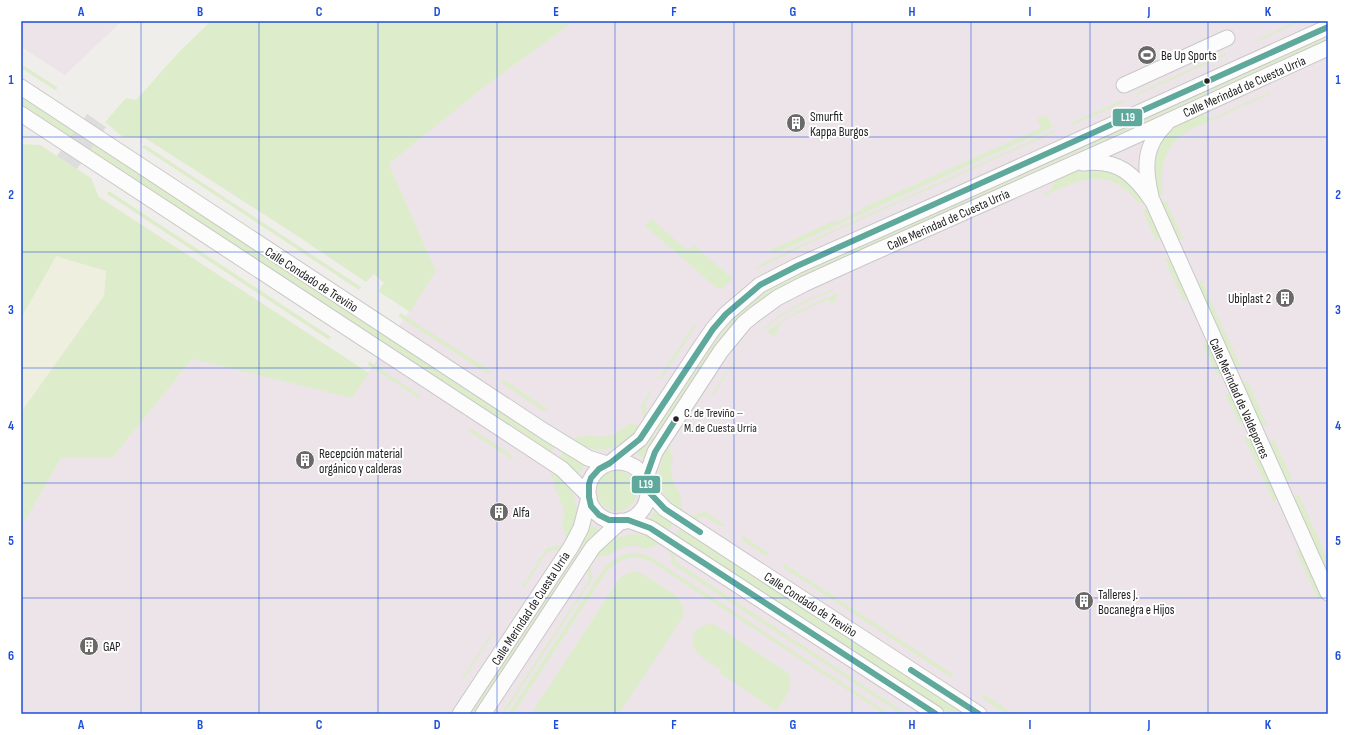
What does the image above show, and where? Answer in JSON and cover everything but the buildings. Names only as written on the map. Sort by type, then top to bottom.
[{"type":"street","name":"Calle Merindad de Cuesta Urria","points":[[608,464],[640,439],[704,342],[726,314],[760,285],[797,266],[1328,27]]},
{"type":"street","points":[[1124,85],[1227,38]]},
{"type":"street","name":"Calle Merindad de Cuesta Urria","points":[[646,485],[655,452],[724,347],[744,323],[777,298],[804,284],[1120,143],[1328,48]]},
{"type":"street","name":"Calle Condado de Treviño","points":[[21,87],[544,432],[588,458],[608,464]]},
{"type":"street","name":"Calle Condado de Treviño","points":[[21,114],[562,469],[588,496]]},
{"type":"street","name":"Calle Merindad de Valdeporres","points":[[1152,202],[1146,175],[1148,154],[1157,132],[1170,120]]},
{"type":"street","name":"Calle Merindad de Valdeporres","points":[[1068,165],[1094,161],[1116,166],[1134,177],[1143,187],[1152,202],[1328,593]]},
{"type":"street","points":[[621,462],[632,466],[641,474],[646,485],[647,496],[644,506],[635,516],[625,520],[609,520],[600,515],[591,506],[588,496],[591,478],[599,469],[608,464],[621,462]]},
{"type":"street","name":"Calle Condado de Treviño","points":[[646,485],[665,509],[979,714]]},
{"type":"street","name":"Calle Merindad de Cuesta Urria","points":[[460,714],[571,546],[581,528],[588,496]]},
{"type":"street","name":"Calle Merindad de Cuesta Urria","points":[[483,714],[593,547],[625,520]]},
{"type":"street","name":"Calle Condado de Treviño","points":[[625,520],[650,528],[936,714]]},
{"type":"shaded area","points":[[21,21],[122,21],[65,75],[21,47]]},
{"type":"shaded area","points":[[575,21],[1328,21],[1328,714],[21,714],[21,528],[61,458],[113,457],[192,359],[352,397],[436,271],[389,164],[484,87]]},
{"type":"green space","points":[[211,21],[575,21],[484,87],[389,164],[436,271],[410,312],[378,291],[384,283],[374,274],[366,282],[293,233],[145,138],[123,137],[105,122],[126,98],[136,100],[179,52]]},
{"type":"green space","points":[[1297,21],[1302,21],[1258,41],[1256,40]]},
{"type":"green space","points":[[1328,35],[1328,39],[772,291],[748,310],[719,341],[659,431],[656,429],[706,353],[733,319],[761,295],[785,280]]},
{"type":"green space","points":[[1226,53],[1225,56],[1214,61],[1137,95],[1135,94]]},
{"type":"green space","points":[[21,64],[57,87],[57,89],[55,90],[21,68]]},
{"type":"green space","points":[[1268,93],[1271,94],[1191,129],[1175,141],[1166,156],[1163,165],[1163,194],[1158,196],[1154,182],[1154,158],[1156,148],[1160,141],[1172,129],[1200,114],[1212,118]]},
{"type":"green space","points":[[21,97],[555,447],[551,452],[267,267],[21,104]]},
{"type":"green space","points":[[1125,99],[1124,102],[1073,125],[1071,123]]},
{"type":"green space","points":[[1046,115],[1053,127],[773,254],[771,250],[833,221],[834,223],[862,210],[862,208],[1041,128],[1037,119]]},
{"type":"green space","points":[[1055,130],[1055,132],[814,241],[757,269],[756,267],[792,249]]},
{"type":"green space","points":[[21,144],[40,145],[91,178],[99,197],[369,373],[352,398],[192,359],[113,457],[61,458],[21,528],[21,414],[104,296],[106,271],[56,256],[21,318]]},
{"type":"green space","points":[[145,145],[361,287],[359,290],[142,147]]},
{"type":"green space","points":[[1098,167],[1124,177],[1145,201],[1139,204],[1128,191],[1105,179],[1081,181],[1042,197],[1043,194],[1051,190],[1055,179],[1079,169]]},
{"type":"green space","points":[[109,191],[331,337],[329,340],[107,194]]},
{"type":"green space","points":[[1166,200],[1183,239],[1182,240],[1177,239],[1161,203]]},
{"type":"green space","points":[[1148,209],[1160,234],[1156,241],[1143,211]]},
{"type":"green space","points":[[651,219],[687,250],[695,246],[733,279],[719,290],[645,226]]},
{"type":"green space","points":[[56,255],[106,271],[104,296],[21,414],[21,318]]},
{"type":"green space","points":[[1164,258],[1171,260],[1187,295],[1184,302]]},
{"type":"green space","points":[[1201,280],[1241,367],[1234,365],[1198,285]]},
{"type":"green space","points":[[831,289],[835,289],[788,312],[755,337],[767,326],[779,316],[797,305]]},
{"type":"green space","points":[[838,293],[835,301],[831,304],[829,299],[790,317],[780,325],[774,337],[767,331],[796,312]]},
{"type":"green space","points":[[401,313],[492,372],[486,373],[398,316]]},
{"type":"green space","points":[[695,323],[696,326],[662,378],[659,378]]},
{"type":"green space","points":[[755,337],[742,353],[713,396],[711,395],[728,370]]},
{"type":"green space","points":[[1202,343],[1209,345],[1222,373],[1217,375]]},
{"type":"green space","points":[[369,361],[420,395],[420,399],[368,365]]},
{"type":"green space","points":[[503,379],[549,410],[543,411],[502,383]]},
{"type":"green space","points":[[1247,381],[1267,425],[1263,426],[1260,422],[1243,385],[1244,382]]},
{"type":"green space","points":[[651,389],[652,392],[645,403],[647,415],[644,420],[641,406]]},
{"type":"green space","points":[[1225,394],[1229,394],[1232,397],[1243,422],[1240,425]]},
{"type":"green space","points":[[629,423],[640,427],[625,442],[608,449],[590,448],[571,439],[590,435],[600,437],[612,435]]},
{"type":"green space","points":[[472,429],[512,455],[513,460],[468,431]]},
{"type":"green space","points":[[652,435],[655,437],[649,447],[645,459],[635,453]]},
{"type":"green space","points":[[1248,435],[1250,436],[1278,498],[1274,503],[1244,437]]},
{"type":"green space","points":[[1273,438],[1292,479],[1288,480],[1284,477],[1270,443]]},
{"type":"green space","points":[[668,445],[673,458],[671,468],[673,480],[679,493],[683,512],[674,506],[667,498],[660,482],[659,473]]},
{"type":"green space","points":[[563,452],[586,464],[579,473],[560,457]]},
{"type":"green space","points":[[550,469],[566,484],[572,492],[575,500],[577,509],[576,518],[566,539],[562,524],[564,515],[563,507],[556,491]]},
{"type":"green space","points":[[617,471],[625,473],[631,477],[635,483],[637,491],[635,499],[631,505],[625,509],[617,511],[609,509],[603,505],[599,499],[597,491],[599,483],[603,477],[609,473]]},
{"type":"green space","points":[[1298,493],[1328,560],[1328,575],[1294,499]]},
{"type":"green space","points":[[656,509],[673,523],[669,530],[649,520]]},
{"type":"green space","points":[[706,512],[726,526],[720,526],[706,517],[694,519],[689,516]]},
{"type":"green space","points":[[589,523],[599,530],[581,549],[578,547]]},
{"type":"green space","points":[[680,528],[964,714],[950,714],[676,535]]},
{"type":"green space","points":[[630,534],[652,537],[662,543],[645,549],[638,546],[630,546],[619,549],[611,554],[594,558],[607,543],[612,540]]},
{"type":"green space","points":[[741,535],[770,554],[766,556],[743,541]]},
{"type":"green space","points":[[562,545],[558,550],[547,552],[523,589],[521,588],[547,548]]},
{"type":"green space","points":[[669,548],[673,550],[676,562],[907,714],[901,714],[672,564]]},
{"type":"green space","points":[[1296,551],[1301,551],[1321,594],[1321,597],[1318,600]]},
{"type":"green space","points":[[575,553],[578,555],[473,714],[469,714]]},
{"type":"green space","points":[[634,553],[651,557],[890,714],[884,714],[650,561],[631,558],[620,561],[605,574],[513,714],[508,714],[602,571],[608,564],[616,559],[624,555]]},
{"type":"green space","points":[[783,563],[954,675],[950,677],[784,568]]},
{"type":"green space","points":[[590,565],[593,578],[504,714],[501,714],[589,581],[588,571]]},
{"type":"green space","points":[[630,572],[637,572],[644,575],[678,597],[683,607],[683,617],[619,714],[531,714],[619,579]]},
{"type":"green space","points":[[711,624],[717,626],[788,673],[790,684],[788,693],[776,711],[720,673],[721,670],[697,652],[692,642],[694,633],[700,627]]},
{"type":"green space","points":[[493,631],[494,632],[464,679],[462,678]]},
{"type":"green space","points":[[982,693],[1014,714],[1006,714],[983,699]]},
{"type":"pier","points":[[87,114],[106,127],[77,169],[57,156]]},
{"type":"transit line","name":"L19","points":[[936,714],[650,528],[628,520],[609,520],[599,515],[591,506],[589,497],[589,484],[591,478],[599,469],[610,463],[640,439],[713,329],[726,314],[760,285],[797,266],[1328,27]]},
{"type":"transit line","name":"L19","points":[[676,419],[655,452],[645,480],[647,490],[665,509],[700,532]]},
{"type":"transit line","name":"L19","points":[[911,670],[979,714]]},
{"type":"place","name":"Be Up Sports","points":[[1147,55]]},
{"type":"place","name":"Smurfit Kappa Burgos","points":[[796,123]]},
{"type":"place","name":"Ubiplast 2","points":[[1285,298]]},
{"type":"place","name":"C. de Treviño – M. de Cuesta Urría","points":[[676,419]]},
{"type":"place","name":"Recepción material orgánico y calderas","points":[[305,460]]},
{"type":"place","name":"Alfa","points":[[499,512]]},
{"type":"place","name":"Talleres J. Bocanegra e Hijos","points":[[1084,601]]},
{"type":"place","name":"GAP","points":[[89,646]]}]
